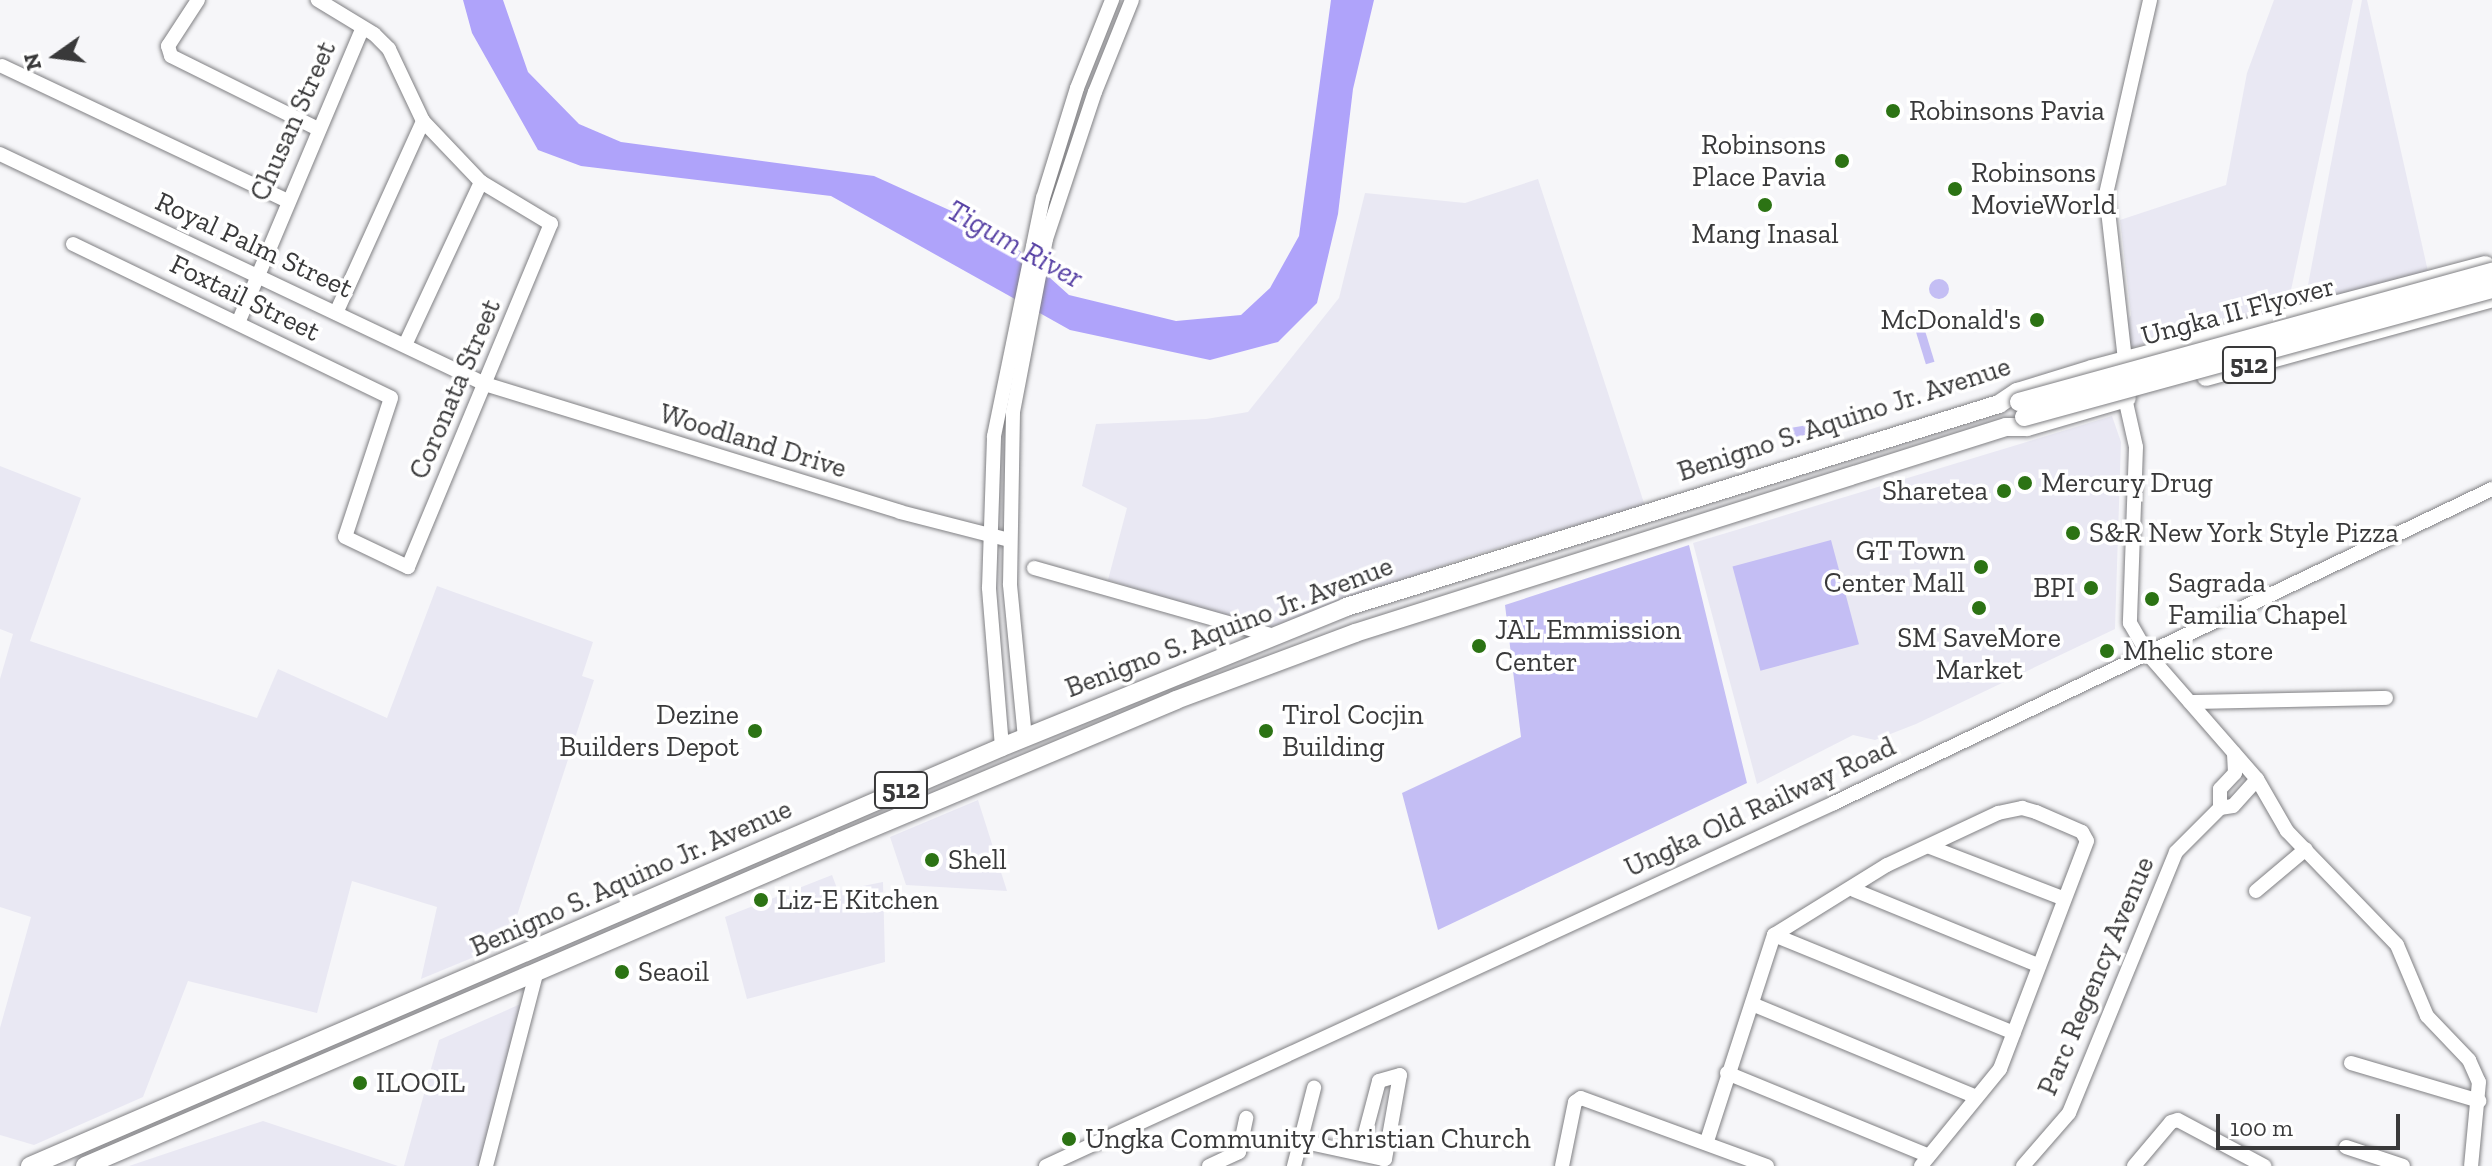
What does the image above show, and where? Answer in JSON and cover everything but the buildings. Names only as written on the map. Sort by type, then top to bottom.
[{"type":"main road","name":"Benigno S. Aquino Jr. Avenue","points":[[30,1166],[1002,747],[1275,636],[1478,564],[1999,404],[2017,392],[2343,301],[2492,264]]},
{"type":"main road","name":"Ungka II Flyover","points":[[2006,427],[2022,409],[2492,272]]},
{"type":"main road","name":"Ungka II Flyover","points":[[1999,404],[2022,409],[2492,289]]},
{"type":"main road","name":"Benigno S. Aquino Jr. Avenue","points":[[85,1166],[1176,700],[1355,633],[2006,427],[2027,427],[2492,298]]},
{"type":"main road","points":[[2343,301],[2352,337]]},
{"type":"main road","points":[[1792,467],[1800,491]]},
{"type":"main road","points":[[1167,678],[1176,700]]},
{"type":"main road","points":[[476,976],[485,997]]},
{"type":"street","points":[[198,0],[168,51],[197,71],[316,128]]},
{"type":"street","points":[[318,0],[374,34],[401,67],[423,121],[481,182],[405,345]]},
{"type":"street","points":[[1002,747],[992,653],[989,534],[994,436],[1018,340],[1057,153],[1112,0]]},
{"type":"street","points":[[2125,360],[2106,194],[2150,0]]},
{"type":"street","points":[[1040,237],[1072,159],[1128,1]]},
{"type":"street","name":"Chusan Street","points":[[238,323],[316,128],[362,29]]},
{"type":"street","points":[[2,66],[286,200]]},
{"type":"street","points":[[336,313],[423,121]]},
{"type":"street","points":[[1057,153],[1072,159]]},
{"type":"street","name":"Royal Palm Street","points":[[0,154],[485,384]]},
{"type":"street","name":"Coronata Street","points":[[408,567],[551,230],[550,221],[481,182]]},
{"type":"street","name":"Foxtail Street","points":[[73,244],[394,400],[345,537],[408,567]]},
{"type":"street","points":[[1018,340],[1009,540],[1013,653],[1025,738]]},
{"type":"street","name":"Woodland Drive","points":[[485,384],[900,512],[1009,540]]},
{"type":"street","points":[[2125,398],[2136,447],[2130,623],[2147,653],[2257,779],[2270,807],[2397,945],[2427,1016],[2469,1060],[2480,1087],[2471,1166]]},
{"type":"street","name":"Ungka Old Railway Road","points":[[1046,1166],[1834,803],[2492,489]]},
{"type":"street","points":[[1034,568],[1275,636]]},
{"type":"street","points":[[2190,702],[2386,698]]},
{"type":"street","points":[[2234,753],[2235,773],[2220,789],[2220,808],[2233,806],[2257,779]]},
{"type":"street","points":[[1707,1141],[1727,1073],[1774,935],[1854,890],[1887,865],[1998,813],[2022,808],[2086,835],[2000,1069],[1925,1161],[1727,1073]]},
{"type":"street","name":"Parc Regency Avenue","points":[[2023,1166],[2069,1113],[2176,852],[2220,808]]},
{"type":"street","points":[[1930,847],[2062,898]]},
{"type":"street","points":[[2256,891],[2306,849]]},
{"type":"street","points":[[1854,890],[2038,965]]},
{"type":"street","points":[[1774,935],[2014,1033]]},
{"type":"street","points":[[486,1166],[536,974]]},
{"type":"street","points":[[1752,1004],[1976,1097]]},
{"type":"street","points":[[2351,1063],[2479,1101]]},
{"type":"street","points":[[1300,1141],[1360,1153],[1387,1157],[1398,1074],[1379,1081],[1360,1153]]},
{"type":"street","points":[[1294,1166],[1314,1088]]},
{"type":"street","points":[[1562,1166],[1575,1102],[1581,1098],[1707,1141],[1767,1166]]},
{"type":"street","points":[[1209,1166],[1238,1159],[1246,1118]]},
{"type":"street","points":[[2134,1166],[2171,1122],[2178,1120],[2264,1166]]},
{"type":"street","points":[[2346,1147],[2403,1166]]},
{"type":"shaded area","points":[[463,0],[503,0],[528,72],[579,124],[621,142],[874,176],[1000,233],[1069,295],[1176,321],[1241,315],[1270,288],[1299,236],[1331,0],[1374,0],[1353,89],[1338,214],[1317,303],[1278,342],[1210,360],[1070,330],[831,196],[581,166],[538,150],[472,33]]},
{"type":"shaded area","points":[[2274,0],[2353,0],[2288,304],[2126,349],[2124,327],[2131,315],[2120,220],[2226,185],[2247,73]]},
{"type":"shaded area","points":[[2362,0],[2367,0],[2429,276],[2304,306]]},
{"type":"shaded area","points":[[1538,179],[1645,506],[1470,556],[1266,629],[1108,580],[1127,508],[1082,486],[1096,424],[1206,419],[1248,412],[1339,298],[1365,193],[1465,203]]},
{"type":"shaded area","points":[[1939,279],[1946,282],[1949,289],[1946,296],[1939,299],[1932,296],[1929,289],[1932,282]]},
{"type":"shaded area","points":[[1919,311],[1934,362],[1926,364],[1910,314]]},
{"type":"shaded area","points":[[2112,416],[2121,442],[2115,629],[1916,724],[1875,740],[1853,735],[1757,784],[1693,543]]},
{"type":"shaded area","points":[[1808,425],[1811,433],[1788,440],[1784,429]]},
{"type":"shaded area","points":[[0,466],[81,498],[30,641],[257,718],[278,669],[387,718],[437,586],[593,642],[582,676],[594,680],[508,943],[421,979],[437,907],[352,881],[317,1013],[188,981],[143,1097],[34,1145],[0,1135],[0,1028],[31,917],[0,907],[0,679],[13,634],[0,629]]},
{"type":"shaded area","points":[[1831,540],[1859,644],[1760,671],[1732,566]]},
{"type":"shaded area","points":[[1689,545],[1747,783],[1438,930],[1402,793],[1521,737],[1505,605]]},
{"type":"shaded area","points":[[978,800],[1007,891],[906,885],[890,837]]},
{"type":"shaded area","points":[[832,875],[838,891],[883,882],[885,962],[747,999],[725,917]]},
{"type":"shaded area","points":[[523,1003],[479,1166],[404,1166],[439,1040]]},
{"type":"shaded area","points":[[263,1121],[398,1166],[129,1166]]},
{"type":"place","name":"Robinsons Pavia","points":[[1893,111]]},
{"type":"place","name":"Robinsons Place Pavia","points":[[1842,161]]},
{"type":"place","name":"Robinsons MovieWorld","points":[[1955,189]]},
{"type":"place","name":"Mang Inasal","points":[[1765,205]]},
{"type":"place","name":"McDonald's","points":[[2037,320]]},
{"type":"place","name":"Mercury Drug","points":[[2025,483]]},
{"type":"place","name":"Sharetea","points":[[2004,491]]},
{"type":"place","name":"S&R New York Style Pizza","points":[[2073,533]]},
{"type":"place","name":"GT Town Center Mall","points":[[1981,567]]},
{"type":"place","name":"BPI","points":[[2091,588]]},
{"type":"place","name":"Sagrada Familia Chapel","points":[[2152,599]]},
{"type":"place","name":"SM SaveMore Market","points":[[1979,608]]},
{"type":"place","name":"JAL Emmission Center","points":[[1479,646]]},
{"type":"place","name":"Mhelic store","points":[[2107,651]]},
{"type":"place","name":"Dezine Builders Depot","points":[[755,731]]},
{"type":"place","name":"Tirol Cocjin Building","points":[[1266,731]]},
{"type":"place","name":"Shell","points":[[932,860]]},
{"type":"place","name":"Liz-E Kitchen","points":[[761,900]]},
{"type":"place","name":"Seaoil","points":[[622,972]]},
{"type":"place","name":"ILOOIL","points":[[360,1083]]},
{"type":"place","name":"Ungka Community Christian Church","points":[[1069,1139]]},
{"type":"water label","name":"Tigum River","points":[[1015,244]]}]
